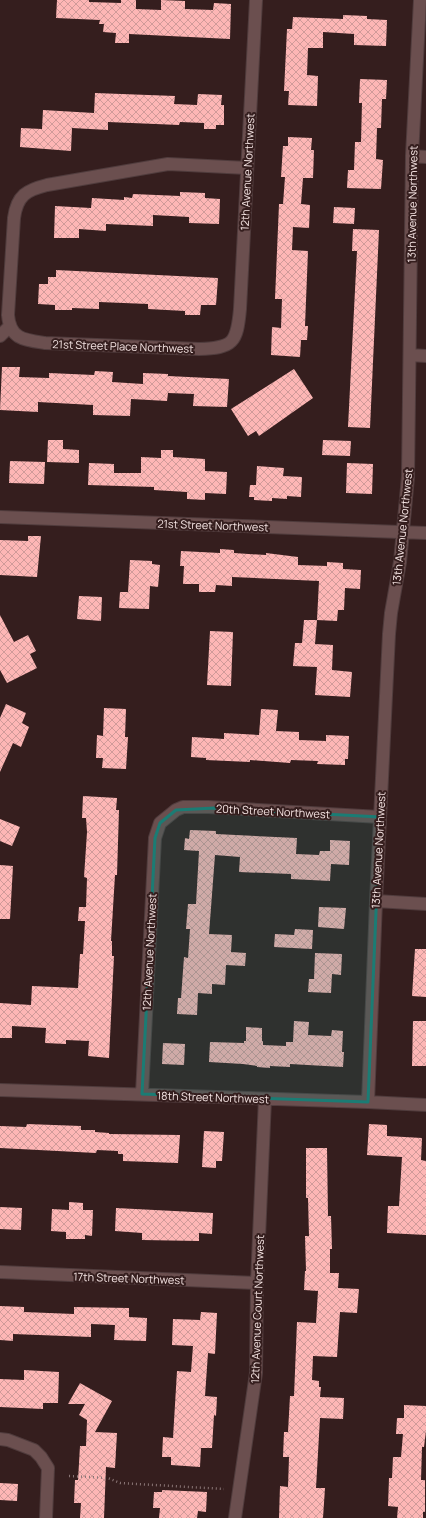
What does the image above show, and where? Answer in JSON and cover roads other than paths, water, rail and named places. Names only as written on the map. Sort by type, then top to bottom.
[{"type":"street","name":"12th Avenue Northwest","points":[[232,341],[237,333],[240,315],[256,0]]},
{"type":"street","name":"13th Avenue Northwest","points":[[368,1102],[376,901],[391,613],[399,573],[408,477],[412,156],[420,0]]},
{"type":"street","points":[[412,156],[426,157]]},
{"type":"street","points":[[0,336],[12,330],[8,315],[14,218],[17,205],[23,195],[30,190],[48,185],[160,165],[187,164],[247,168]]},
{"type":"street","name":"21st Street Place Northwest","points":[[12,330],[22,339],[34,342],[198,349],[218,348],[232,341]]},
{"type":"street","points":[[410,355],[426,356]]},
{"type":"street","name":"21st Street Northwest","points":[[0,517],[426,533]]},
{"type":"street","name":"20th Street Northwest","points":[[169,815],[183,807],[202,807],[380,817]]},
{"type":"street","name":"12th Avenue Northwest","points":[[142,1094],[155,838],[160,823],[169,815]]},
{"type":"street","points":[[376,901],[426,904]]},
{"type":"street","name":"18th Street Northwest","points":[[0,1090],[426,1105]]},
{"type":"street","name":"12th Avenue Court Northwest","points":[[235,1518],[256,1373],[257,1283],[265,1099]]},
{"type":"street","name":"17th Street Northwest","points":[[0,1272],[257,1283]]},
{"type":"street","points":[[0,1440],[8,1440],[34,1450],[41,1457],[48,1468],[46,1518]]}]
